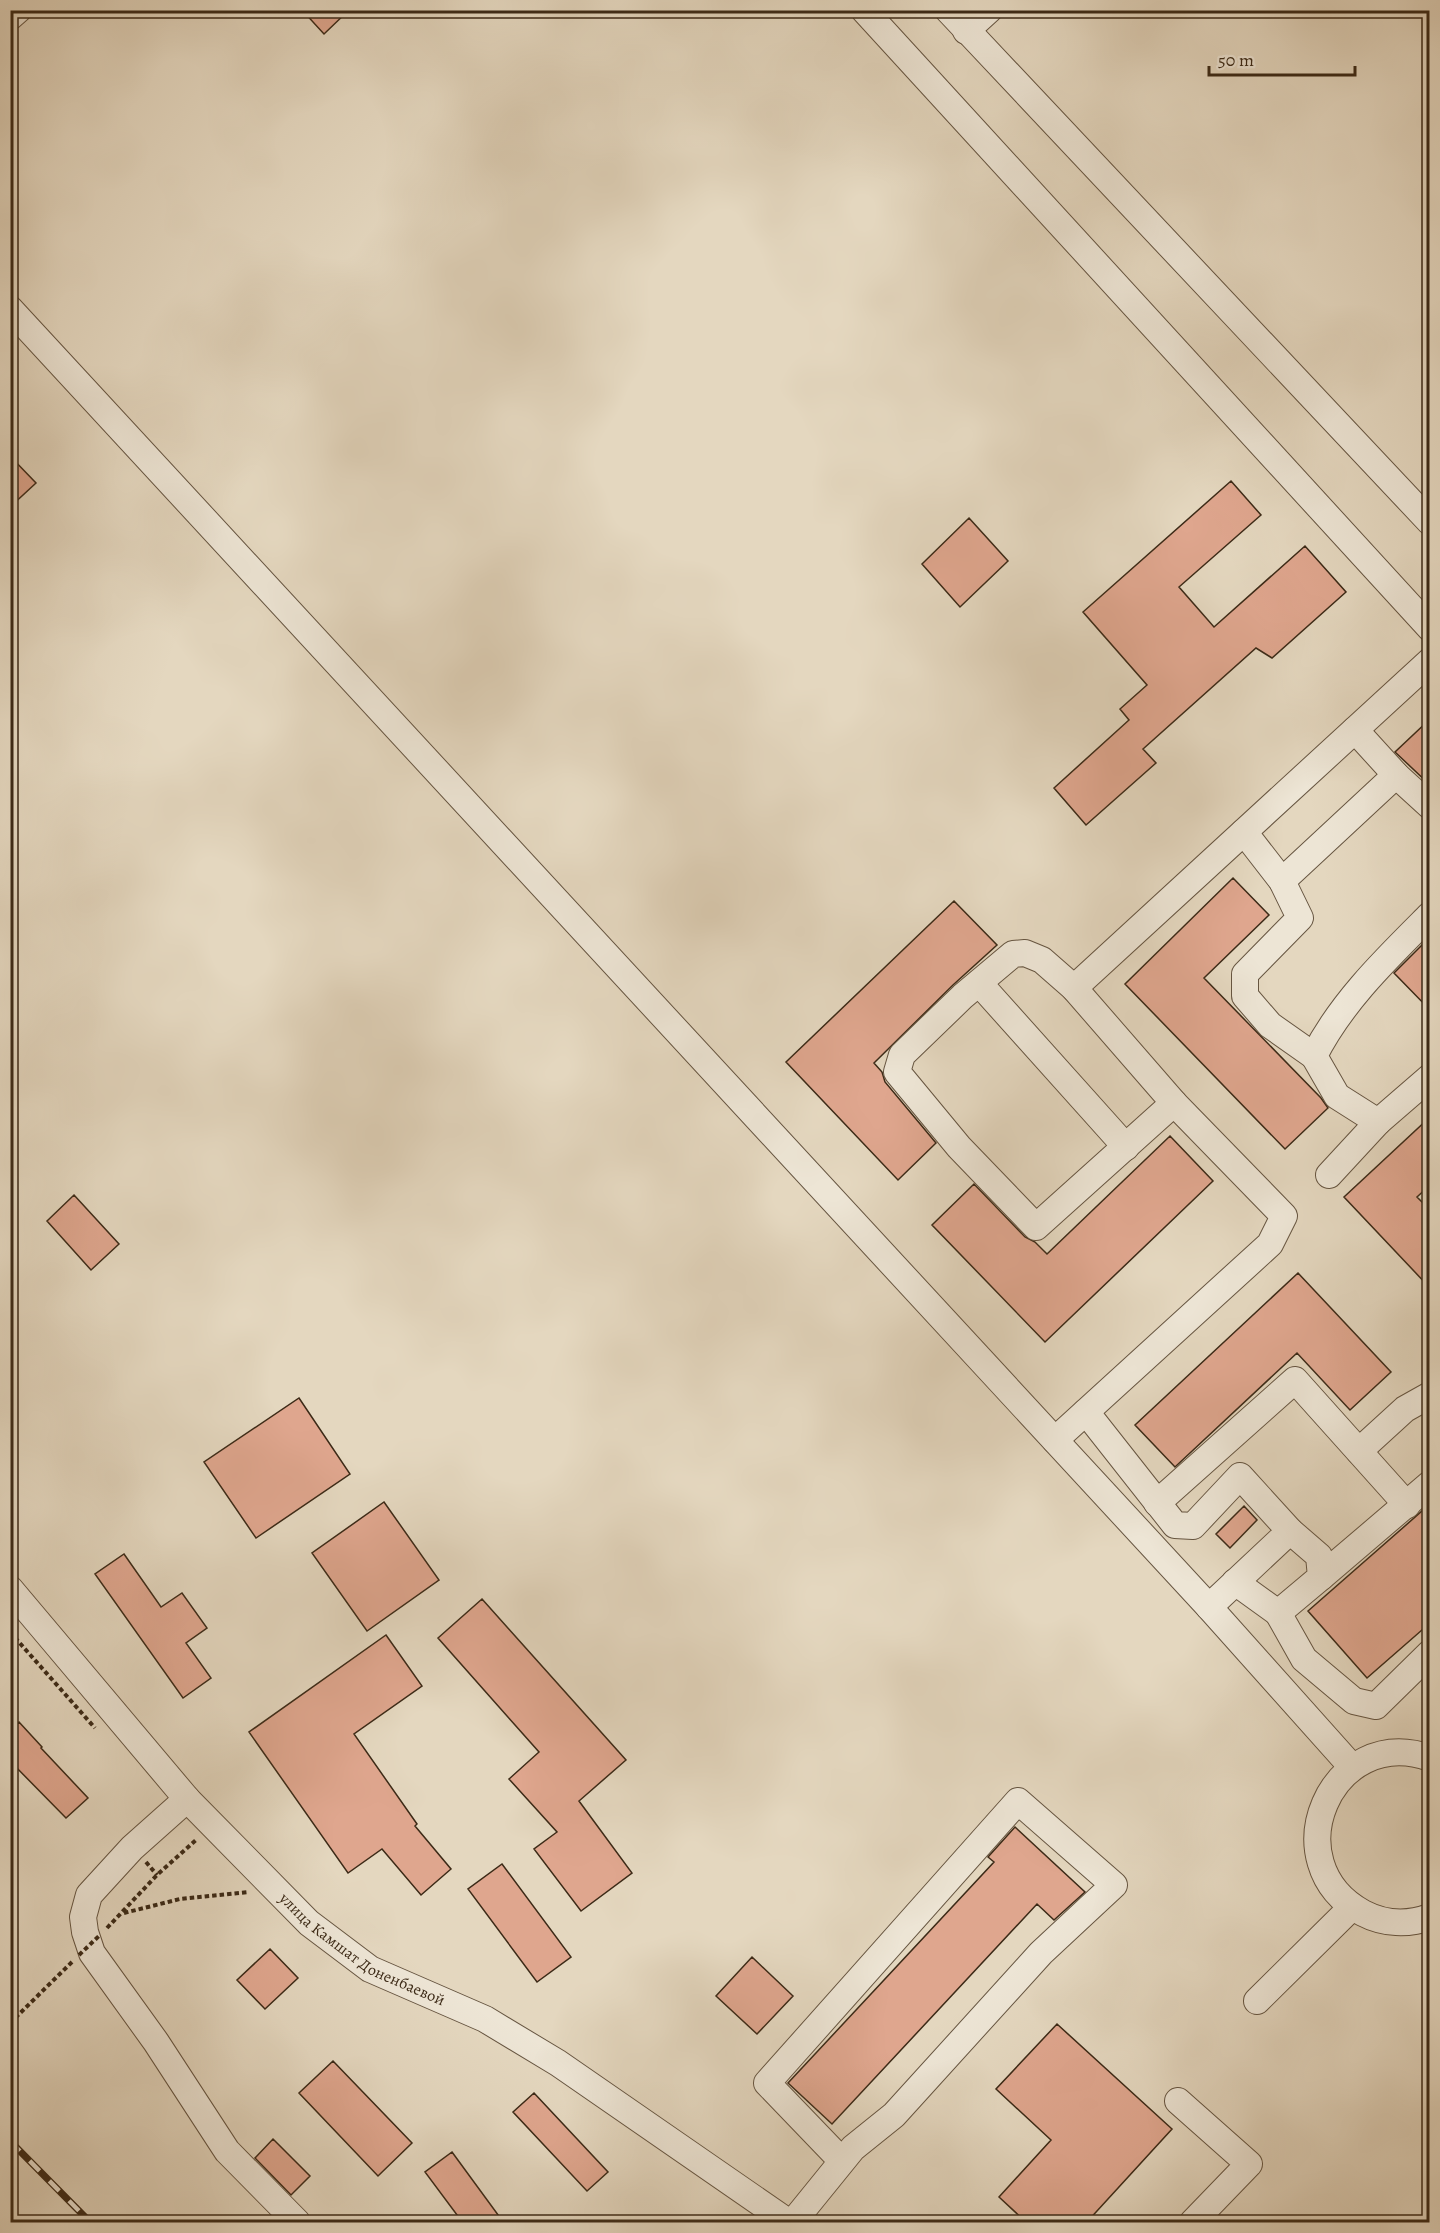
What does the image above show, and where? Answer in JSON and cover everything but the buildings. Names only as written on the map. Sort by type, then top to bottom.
[{"type":"street","points":[[10,17],[18,10]]},
{"type":"street","points":[[864,10],[1430,628]]},
{"type":"street","points":[[948,10],[1430,522]]},
{"type":"street","points":[[966,31],[989,10]]},
{"type":"street","points":[[10,309],[1209,1607],[1352,1767]]},
{"type":"street","points":[[1074,988],[1430,661]]},
{"type":"street","points":[[1355,730],[1396,775],[1430,806]]},
{"type":"street","points":[[1282,881],[1396,775]]},
{"type":"street","points":[[1244,832],[1282,881],[1300,918],[1245,974],[1245,996],[1270,1025],[1314,1056],[1337,1096],[1378,1122]]},
{"type":"street","points":[[1314,1056],[1327,1030],[1347,1005],[1381,964],[1430,915]]},
{"type":"street","points":[[1055,1440],[1270,1244],[1284,1216],[1174,1103],[1074,988],[1042,960],[1025,953],[1012,954],[902,1055],[897,1072],[959,1147],[1036,1227],[1174,1103]]},
{"type":"street","points":[[979,983],[1126,1147]]},
{"type":"street","points":[[1329,1175],[1378,1122],[1430,1077]]},
{"type":"street","points":[[1157,1503],[1294,1380],[1407,1505]]},
{"type":"street","points":[[1359,1451],[1405,1409],[1430,1395]]},
{"type":"street","points":[[1086,1412],[1175,1525],[1193,1526],[1240,1476]]},
{"type":"street","points":[[1215,1451],[1290,1531],[1319,1556],[1321,1577]]},
{"type":"street","points":[[1278,1612],[1430,1484]]},
{"type":"street","points":[[1209,1607],[1290,1531]]},
{"type":"street","points":[[1235,1582],[1278,1612],[1304,1659],[1354,1701],[1376,1706],[1430,1653]]},
{"type":"street","name":"улица Камшат Доненбаевой","points":[[10,1589],[187,1799],[309,1923],[370,1969],[485,2019],[540,2052],[788,2223]]},
{"type":"street","points":[[1430,1758],[1418,1754],[1395,1752],[1373,1757],[1352,1767],[1333,1786],[1321,1810],[1316,1837],[1320,1864],[1332,1888],[1352,1907],[1372,1918],[1395,1923],[1418,1921],[1430,1917]]},
{"type":"street","points":[[187,1799],[132,1848],[88,1895],[83,1917],[85,1932],[93,1953],[156,2042],[227,2151],[297,2223]]},
{"type":"street","points":[[793,2223],[848,2155],[894,2115],[1041,1953],[1114,1885],[1018,1801],[767,2083],[848,2155]]},
{"type":"street","points":[[1257,2001],[1352,1907]]},
{"type":"street","points":[[1178,2101],[1250,2164],[1193,2223]]},
{"type":"path","points":[[10,2023],[123,1913],[180,1899],[254,1892]]},
{"type":"railway","points":[[10,2141],[90,2222]]}]
